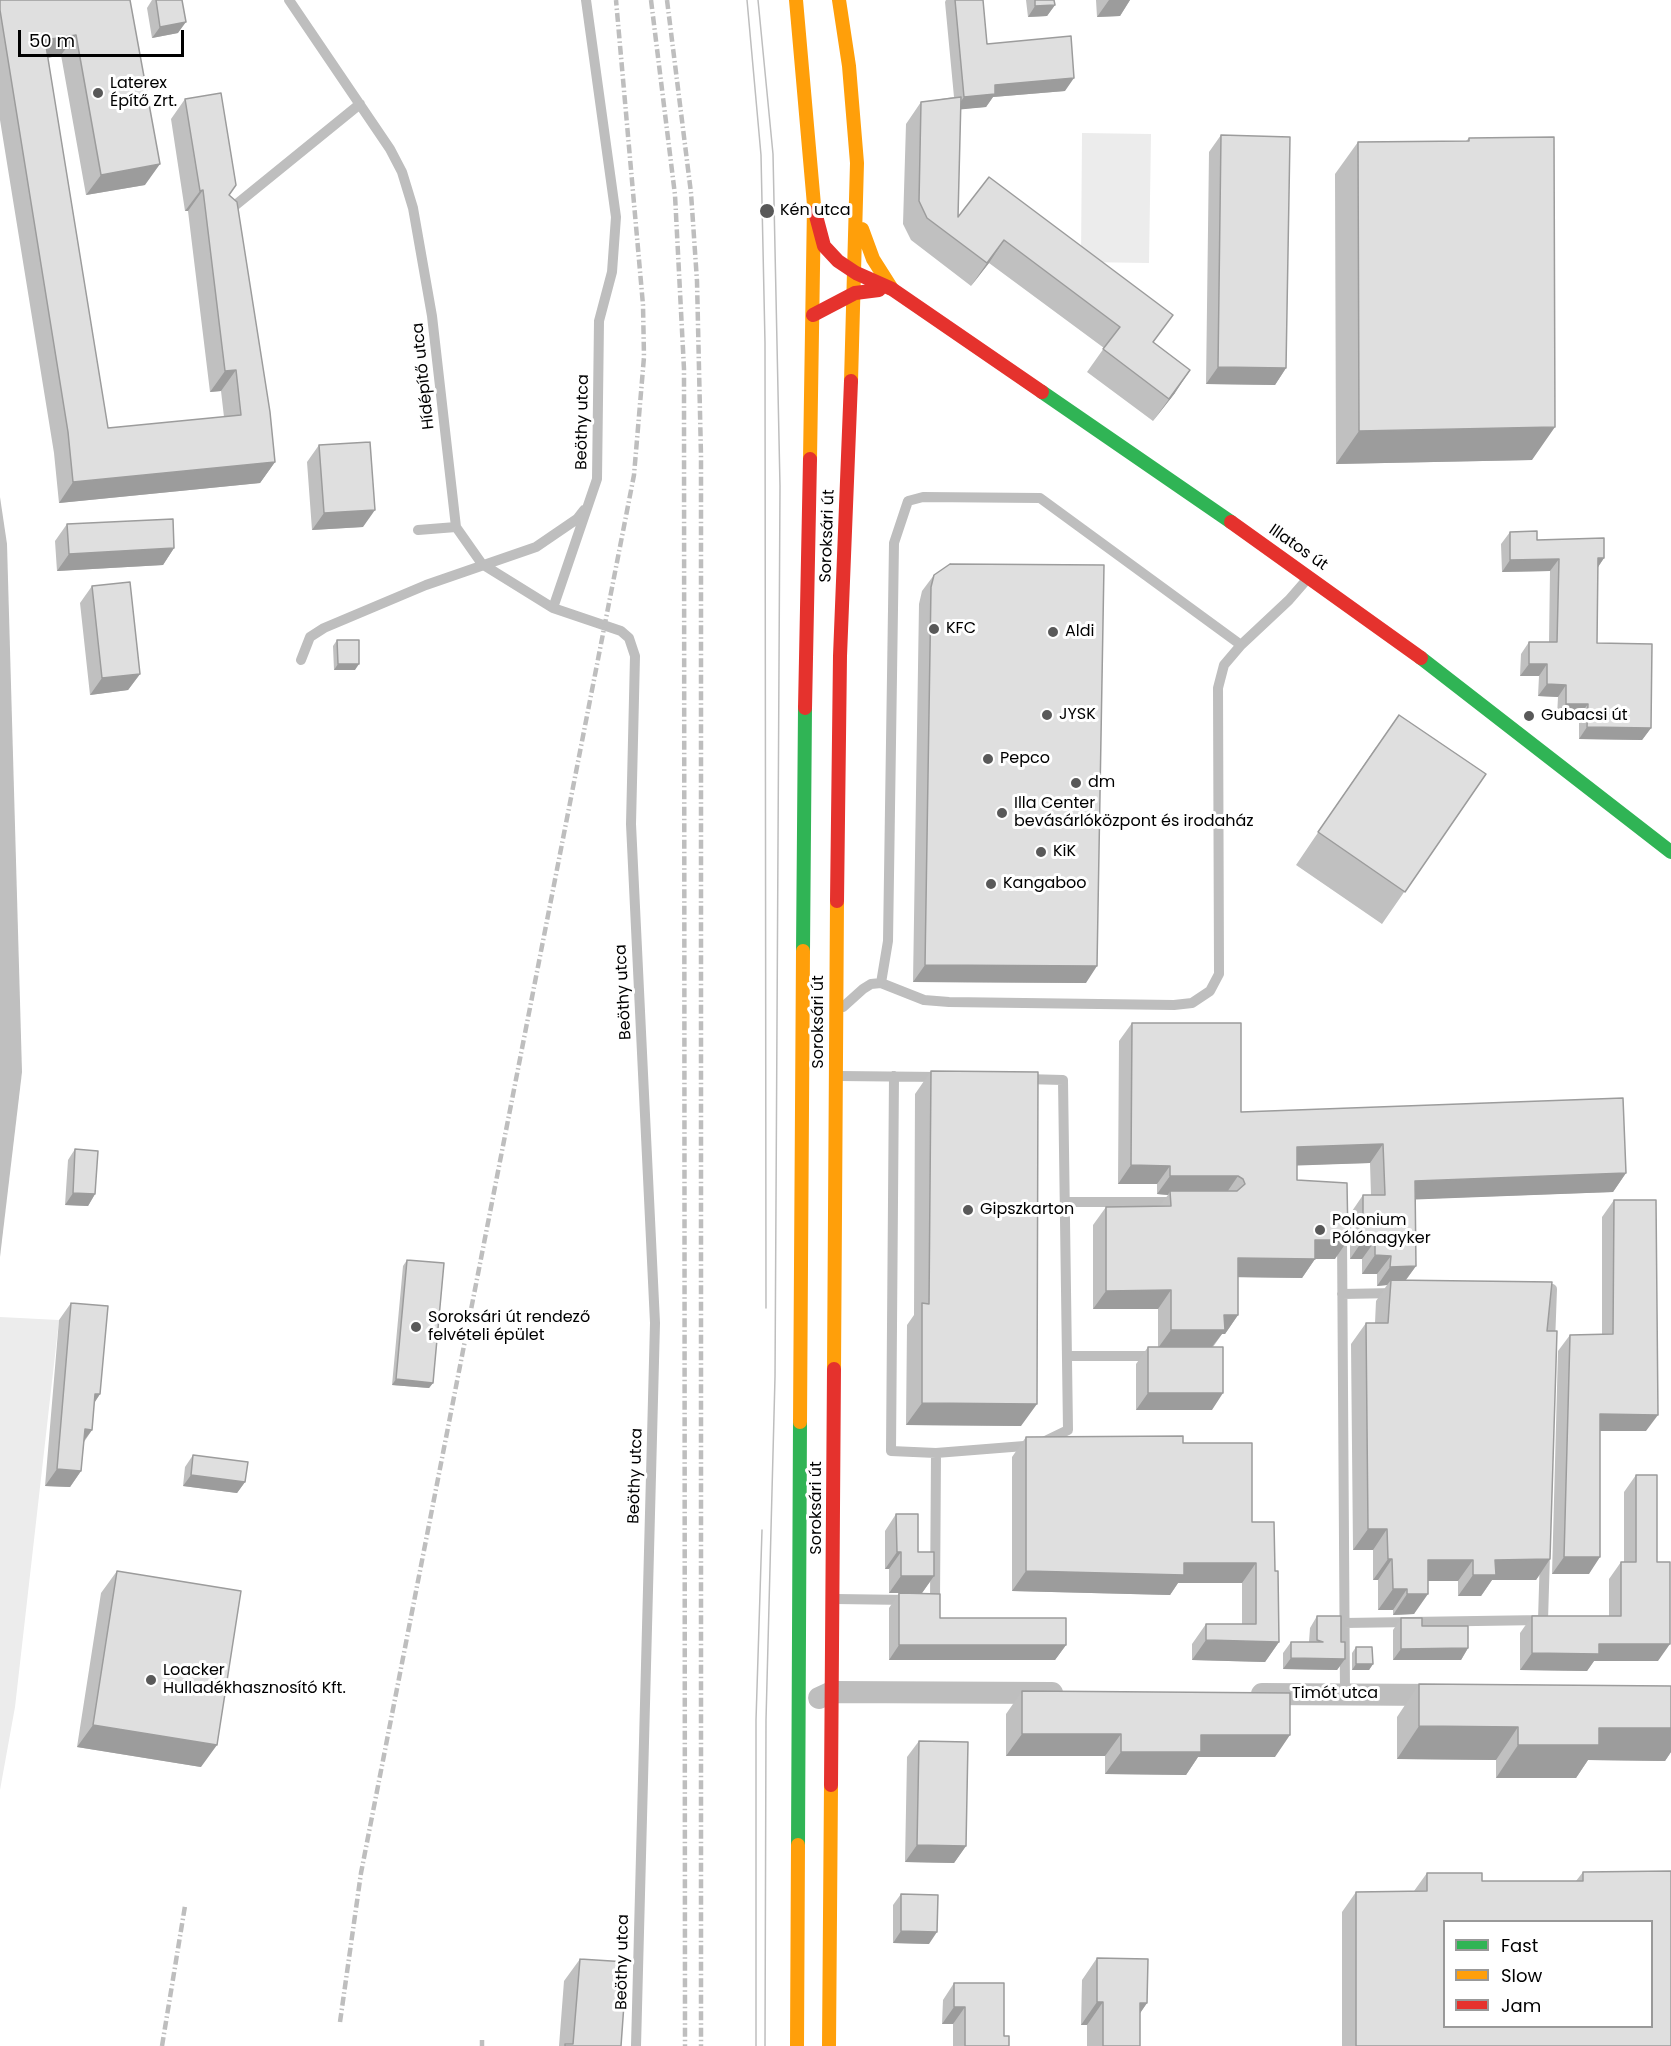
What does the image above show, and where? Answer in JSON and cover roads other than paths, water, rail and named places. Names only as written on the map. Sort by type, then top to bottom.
[{"type":"main road","name":"Soroksári út","points":[[796,0],[814,205],[803,867],[797,2046]]},
{"type":"main road","name":"Soroksári út","points":[[829,2046],[840,656],[857,213],[857,163],[849,66],[839,0]]},
{"type":"main road","name":"Illatos út","points":[[814,205],[824,246],[856,273],[892,289],[1310,576],[1436,669],[1671,852]]},
{"type":"main road","points":[[813,315],[855,293],[892,289],[873,259],[857,213]]},
{"type":"street","points":[[797,1722],[811,1701],[832,1692],[1075,1693]]},
{"type":"street","name":"Timót utca","points":[[1239,1694],[1461,1695]]},
{"type":"lane","name":"Hídépítő utca","points":[[289,0],[402,172],[413,208],[432,316],[456,527],[482,564]]},
{"type":"lane","name":"Beöthy utca","points":[[586,0],[616,217],[612,272],[598,321],[597,479],[553,608],[621,631],[629,638],[635,656],[631,824],[655,1323],[636,2046]]},
{"type":"lane","points":[[222,215],[240,204],[360,105]]},
{"type":"lane","points":[[881,983],[888,941],[894,543],[909,501],[923,497],[1040,498],[1241,645]]},
{"type":"lane","points":[[301,660],[310,637],[324,628],[426,585],[536,547],[577,519],[590,502]]},
{"type":"lane","points":[[418,530],[456,527]]},
{"type":"lane","points":[[482,564],[553,608]]},
{"type":"lane","points":[[836,1017],[857,992],[871,984],[881,983],[924,1000],[949,1002],[1174,1005],[1192,1003],[1210,991],[1219,974],[1218,688],[1224,665],[1310,576]]},
{"type":"lane","points":[[835,1076],[950,1077]]},
{"type":"lane","points":[[894,1076],[891,1451],[936,1454],[1037,1445],[1068,1430],[1063,1080],[1018,1079]]},
{"type":"lane","points":[[1065,1202],[1190,1202]]},
{"type":"lane","points":[[1342,1227],[1345,1694]]},
{"type":"lane","points":[[1528,1290],[1552,1289],[1550,1360]]},
{"type":"lane","points":[[1342,1294],[1412,1292]]},
{"type":"lane","points":[[1067,1356],[1168,1356]]},
{"type":"lane","points":[[833,1599],[935,1601],[936,1454]]},
{"type":"lane","points":[[1344,1623],[1543,1620],[1545,1537]]},
{"type":"tram line","points":[[747,0],[761,155],[765,343],[766,1308]]},
{"type":"tram line","points":[[758,0],[773,154],[780,486],[775,1377],[766,1720],[765,2046]]},
{"type":"tram line","points":[[756,2046],[756,1720],[762,1530]]},
{"type":"railway","points":[[340,2022],[361,1873],[634,475],[644,357],[643,305],[616,0]]},
{"type":"railway","points":[[651,0],[675,195],[684,369],[685,2046]]},
{"type":"railway","points":[[667,0],[691,193],[697,281],[701,456],[701,2046]]},
{"type":"railway","points":[[162,2046],[185,1906]]},
{"type":"railway","points":[[482,2040],[482,2046]]},
{"type":"place","name":"Laterex Építő Zrt.","points":[[98,93]]},
{"type":"place","name":"Kén utca","points":[[767,211]]},
{"type":"place","name":"KFC","points":[[934,629]]},
{"type":"place","name":"Aldi","points":[[1053,632]]},
{"type":"place","name":"JYSK","points":[[1047,715]]},
{"type":"place","name":"Gubacsi út","points":[[1529,716]]},
{"type":"place","name":"Pepco","points":[[988,759]]},
{"type":"place","name":"dm","points":[[1076,783]]},
{"type":"place","name":"Illa Center bevásárlóközpont és irodaház","points":[[1002,813]]},
{"type":"place","name":"KiK","points":[[1041,852]]},
{"type":"place","name":"Kangaboo","points":[[991,884]]},
{"type":"place","name":"Gipszkarton","points":[[968,1210]]},
{"type":"place","name":"Polonium Pólónagyker","points":[[1320,1230]]},
{"type":"place","name":"Soroksári út rendező felvételi épület","points":[[416,1327]]},
{"type":"place","name":"Loacker Hulladékhasznosító Kft.","points":[[151,1680]]}]
